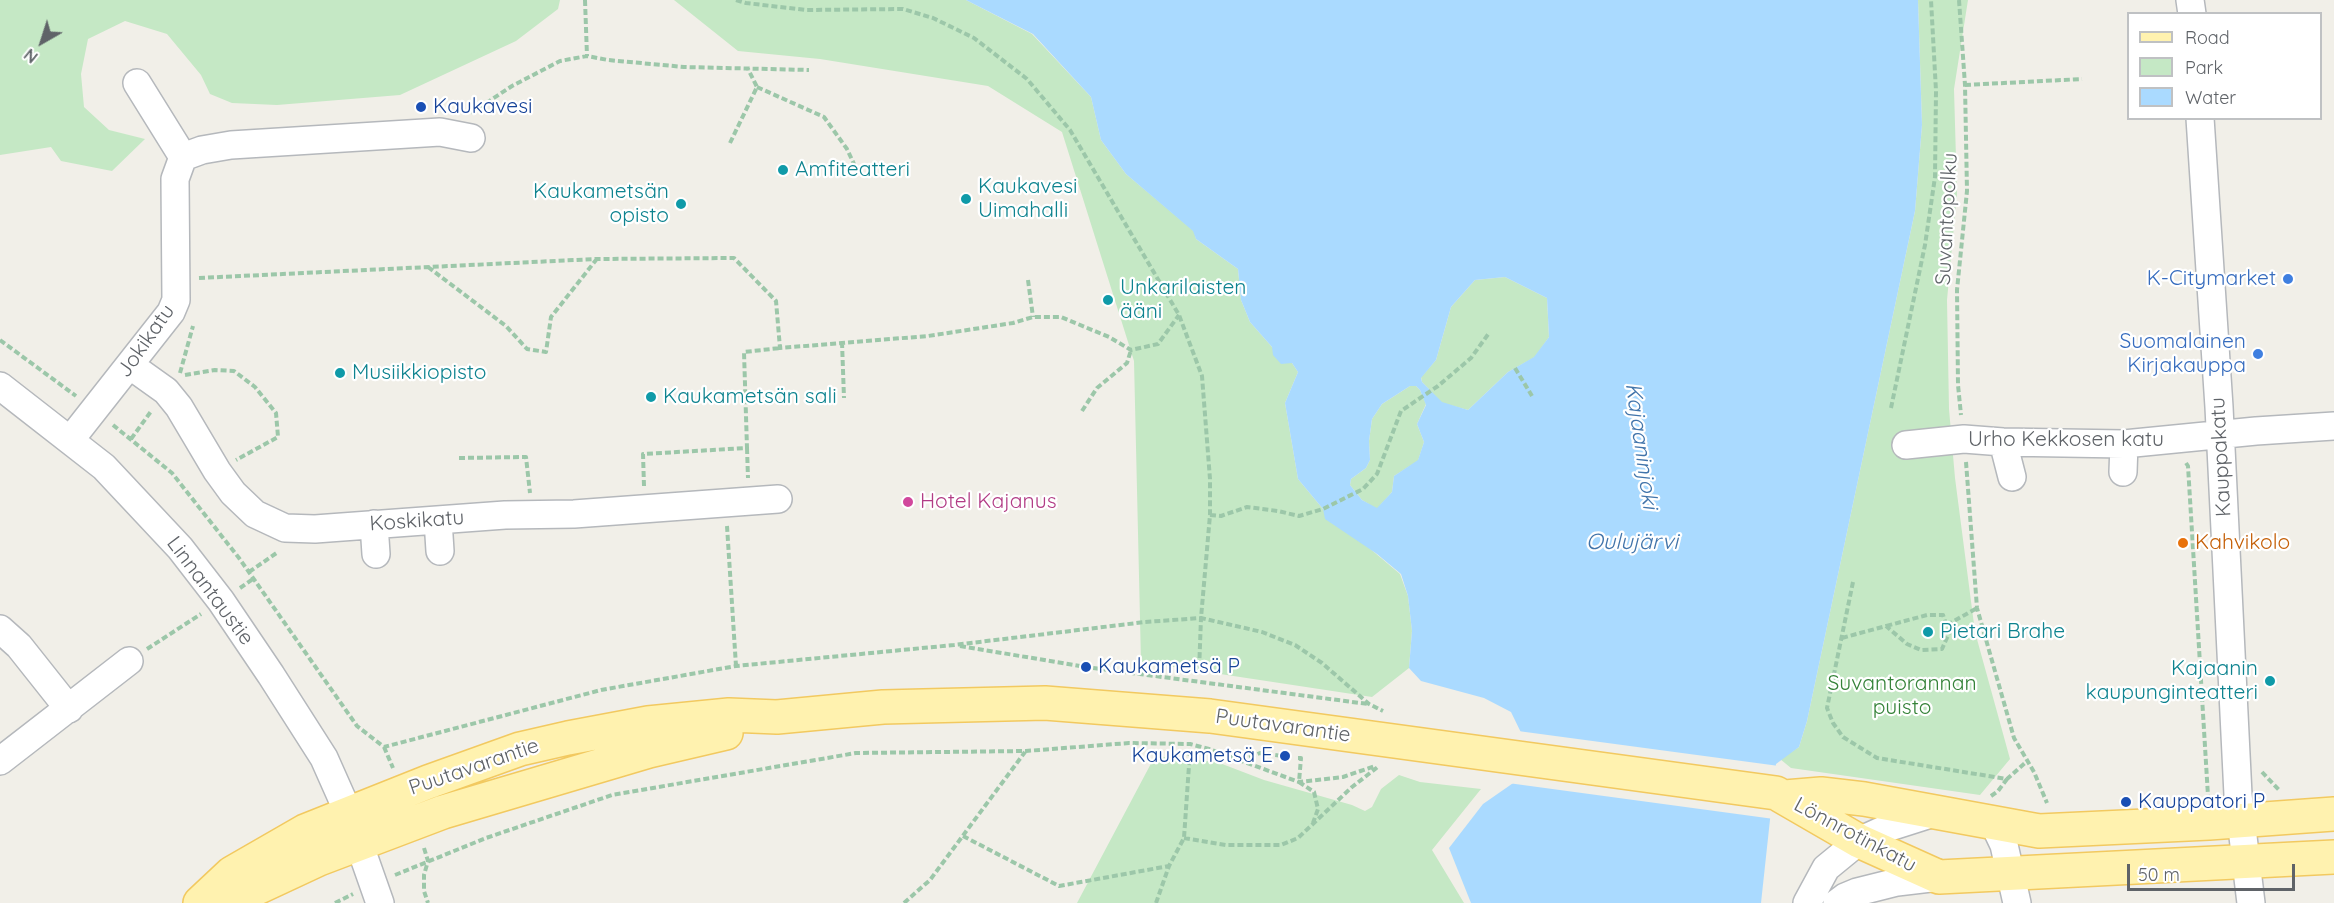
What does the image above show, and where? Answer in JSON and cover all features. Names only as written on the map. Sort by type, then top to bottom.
[{"type":"main road","name":"Puutavarantie","points":[[200,903],[232,873],[305,831],[348,812],[520,749],[648,723],[729,715],[777,717],[882,707],[1045,703],[1210,716],[1780,795]]},
{"type":"main road","name":"Puutavarantie","points":[[219,903],[320,859],[443,812],[648,751],[731,732],[777,717]]},
{"type":"main road","name":"Lönnrotinkatu","points":[[1780,795],[1821,794],[1938,812],[1991,811],[2039,831],[2240,808],[2334,814]]},
{"type":"main road","name":"Lönnrotinkatu","points":[[1780,795],[1859,842],[1939,877],[2015,888],[2084,869],[2334,857]]},
{"type":"street","points":[[137,83],[183,158],[202,150],[254,156],[471,138]]},
{"type":"street","name":"Kauppakatu","points":[[2200,120],[2240,808],[2251,903]]},
{"type":"street","name":"Jokikatu","points":[[71,439],[171,312],[176,300],[175,179],[183,158]]},
{"type":"street","name":"Koskikatu","points":[[130,366],[166,391],[179,407],[233,494],[255,514],[285,528],[315,529],[778,499]]},
{"type":"street","name":"Linnantaustie","points":[[0,386],[71,439],[135,497],[180,548],[221,601],[324,758],[348,812],[377,893]]},
{"type":"street","name":"Urho Kekkosen katu","points":[[1906,446],[1964,439],[2124,444],[2334,426]]},
{"type":"street","points":[[2003,442],[2012,477]]},
{"type":"street","points":[[2123,472],[2124,444]]},
{"type":"street","points":[[438,520],[440,551]]},
{"type":"street","points":[[374,524],[376,554]]},
{"type":"street","points":[[0,628],[20,646],[69,709]]},
{"type":"street","points":[[0,762],[129,661]]},
{"type":"street","points":[[1991,811],[2004,845],[2015,888]]},
{"type":"street","points":[[1807,903],[1826,867],[1859,842],[1890,827],[1938,812]]},
{"type":"street","points":[[1837,903],[1857,892],[1897,882],[1939,877]]},
{"type":"path","points":[[585,0],[587,56]]},
{"type":"path","points":[[736,0],[806,10],[903,9],[933,18],[974,38],[1027,79],[1070,130],[1179,315],[1202,376],[1210,479],[1210,515],[1199,672]]},
{"type":"path","points":[[1891,408],[1925,245],[1935,177],[1936,91],[1931,0]]},
{"type":"path","name":"Suvantopolku","points":[[1959,0],[1965,85],[1967,191],[1957,290],[1958,385],[1977,608],[2014,738],[2026,762],[2034,772],[2050,809]]},
{"type":"path","points":[[430,140],[512,86],[560,61],[587,56],[684,67],[808,70]]},
{"type":"path","points":[[747,69],[757,87],[824,117],[847,149],[854,164],[852,177]]},
{"type":"path","points":[[1965,85],[2082,79]]},
{"type":"path","points":[[730,143],[757,87]]},
{"type":"path","points":[[195,278],[596,259],[734,258],[776,301],[780,348]]},
{"type":"path","points":[[427,267],[506,326],[527,349],[546,352],[551,317],[596,259]]},
{"type":"path","points":[[1028,280],[1033,317]]},
{"type":"path","points":[[645,508],[643,454],[747,448],[744,352],[927,336],[1013,323],[1033,317],[1061,317],[1109,337],[1131,350],[1158,344],[1179,315]]},
{"type":"path","points":[[1210,515],[1221,516],[1247,507],[1299,516],[1323,509],[1363,489],[1377,474],[1401,411],[1438,386],[1471,358],[1489,333]]},
{"type":"path","points":[[0,339],[172,473],[298,640],[357,726],[384,747],[601,690],[736,666],[1201,618],[1262,632],[1295,645],[1322,663],[1369,704],[1389,714]]},
{"type":"path","points":[[842,342],[844,398]]},
{"type":"path","points":[[1082,411],[1097,388],[1127,363],[1131,350]]},
{"type":"path","points":[[1515,368],[1532,396]]},
{"type":"path","points":[[177,377],[215,370],[234,371],[255,387],[276,413],[278,437],[217,471]]},
{"type":"path","points":[[459,458],[526,458],[533,514]]},
{"type":"path","points":[[726,503],[736,666]]},
{"type":"path","points":[[129,661],[253,579]]},
{"type":"path","points":[[1853,582],[1827,708],[1833,723],[1844,737],[1877,758],[2007,778]]},
{"type":"path","points":[[1947,625],[1977,608]]},
{"type":"path","points":[[1841,639],[1886,626],[1927,615],[1943,615],[1949,633],[1942,649],[1922,650],[1907,644],[1886,626]]},
{"type":"path","points":[[954,645],[1086,667],[1369,704]]},
{"type":"path","points":[[335,903],[377,893],[486,838],[612,795],[856,753],[1026,751],[1129,743],[1190,744],[1299,782],[1314,792],[1318,809],[1311,827]]},
{"type":"path","points":[[904,903],[930,880],[1026,751]]},
{"type":"path","points":[[1156,903],[1169,866],[1184,838],[1190,751]]},
{"type":"path","points":[[1241,760],[1260,753],[1285,756]]},
{"type":"path","points":[[1293,757],[1300,758],[1299,782]]},
{"type":"path","points":[[1991,811],[1998,791],[2007,778],[2026,762]]},
{"type":"path","points":[[1184,838],[1226,845],[1281,845],[1298,838],[1352,787],[1382,764],[1343,777],[1299,782]]},
{"type":"path","points":[[2204,800],[2240,808],[2284,795]]},
{"type":"path","points":[[963,836],[1059,886],[1169,866]]},
{"type":"green space","points":[[0,0],[560,0],[558,9],[516,41],[400,95],[277,105],[232,103],[210,94],[201,75],[167,34],[125,21],[88,39],[81,74],[84,107],[109,130],[145,139],[112,171],[61,161],[51,147],[0,155]]},
{"type":"green space","points":[[674,0],[966,0],[1032,34],[1091,97],[1101,140],[1126,174],[1194,231],[1196,239],[1238,269],[1241,300],[1250,322],[1272,347],[1292,363],[1298,372],[1285,403],[1298,479],[1323,509],[1400,574],[1408,596],[1412,631],[1409,668],[1372,697],[1141,662],[1134,361],[1062,132],[988,86],[820,59],[738,51]]},
{"type":"green space","name":"Suvantorannan puisto","points":[[1918,0],[1968,0],[1954,89],[1957,194],[1947,300],[1949,409],[1955,478],[1975,632],[2010,759],[1980,795],[1791,768],[1780,759],[1799,747],[1807,721],[1915,211],[1922,125]]},
{"type":"green space","points":[[1505,277],[1547,298],[1549,337],[1535,357],[1508,372],[1468,410],[1442,403],[1422,382],[1421,377],[1436,360],[1451,307],[1475,280]]},
{"type":"green space","points":[[1410,386],[1416,386],[1420,390],[1426,404],[1417,424],[1424,442],[1418,461],[1394,476],[1392,492],[1377,509],[1362,500],[1350,485],[1351,479],[1366,468],[1370,460],[1369,441],[1372,419],[1382,404]]},
{"type":"green space","points":[[1155,756],[1217,762],[1264,780],[1352,805],[1365,811],[1372,807],[1381,789],[1399,775],[1420,782],[1481,789],[1432,850],[1464,903],[1077,903]]},
{"type":"water","name":"Oulujärvi","points":[[966,0],[1918,0],[1922,125],[1915,211],[1807,721],[1799,747],[1776,764],[1761,903],[1471,903],[1449,848],[1483,804],[1519,779],[1530,751],[1511,712],[1484,698],[1421,681],[1409,668],[1412,631],[1408,596],[1401,574],[1377,554],[1325,519],[1323,509],[1298,479],[1285,403],[1298,372],[1292,363],[1281,364],[1273,355],[1272,347],[1250,322],[1241,300],[1238,269],[1196,239],[1193,231],[1126,174],[1101,140],[1091,97],[1033,34]],"holes":[[[1505,277],[1547,298],[1549,337],[1534,357],[1508,372],[1468,410],[1442,402],[1422,382],[1421,378],[1436,360],[1451,307],[1475,280]],[[1410,386],[1416,386],[1420,390],[1426,405],[1417,424],[1424,442],[1418,460],[1394,476],[1392,492],[1377,508],[1362,500],[1350,485],[1351,479],[1366,468],[1370,460],[1369,441],[1372,419],[1382,404]]]},
{"type":"pier","points":[[1518,731],[1779,766],[1774,819],[1508,783],[1516,777],[1527,751]]},
{"type":"place","name":"Kaukavesi","points":[[421,107]]},
{"type":"place","name":"Amfiteatteri","points":[[783,170]]},
{"type":"place","name":"Kaukavesi Uimahalli","points":[[966,199]]},
{"type":"place","name":"Kaukametsän opisto","points":[[681,204]]},
{"type":"place","name":"K-Citymarket","points":[[2288,279]]},
{"type":"place","name":"Unkarilaisten ääni","points":[[1108,300]]},
{"type":"place","name":"Suomalainen Kirjakauppa","points":[[2258,354]]},
{"type":"place","name":"Musiikkiopisto","points":[[340,373]]},
{"type":"place","name":"Kaukametsän sali","points":[[651,397]]},
{"type":"place","name":"Hotel Kajanus","points":[[908,502]]},
{"type":"place","name":"Kahvikolo","points":[[2183,543]]},
{"type":"place","name":"Pietari Brahe","points":[[1928,632]]},
{"type":"place","name":"Kaukametsä P","points":[[1086,667]]},
{"type":"place","name":"Kajaanin kaupunginteatteri","points":[[2270,681]]},
{"type":"place","name":"Kaukametsä E","points":[[1285,756]]},
{"type":"place","name":"Kauppatori P","points":[[2126,802]]},
{"type":"water label","name":"Kajaaninjoki","points":[[1641,446]]}]
